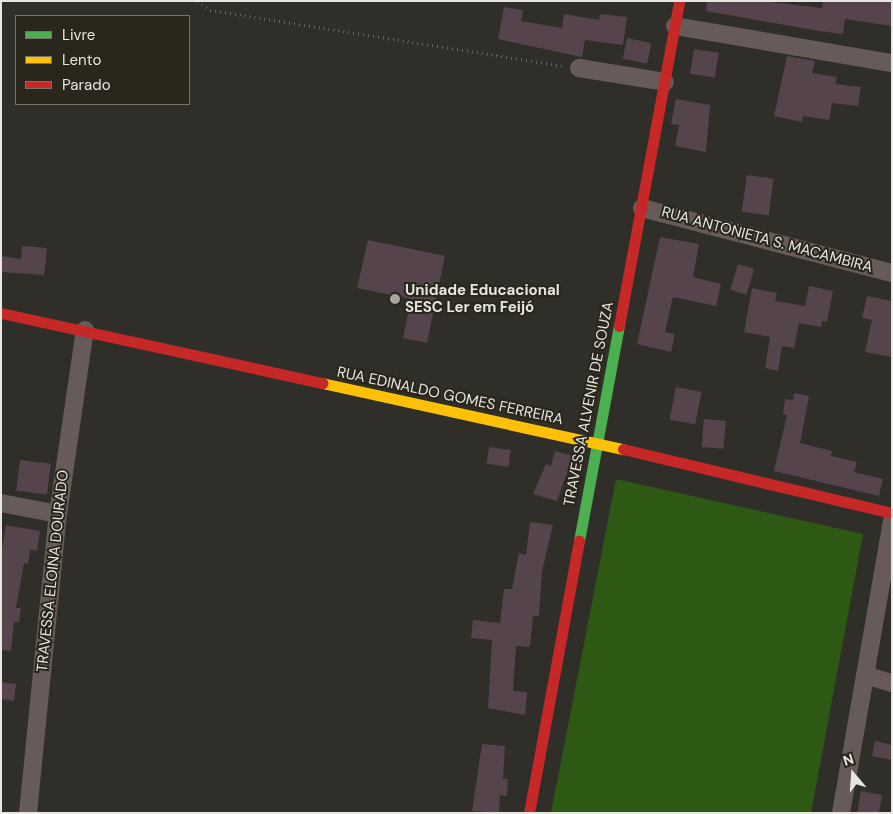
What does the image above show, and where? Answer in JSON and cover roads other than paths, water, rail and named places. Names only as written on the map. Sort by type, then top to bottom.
[{"type":"street","name":"TRAVESSA ALVENIR DE SOUZA","points":[[529,813],[679,1]]},
{"type":"street","points":[[675,26],[892,64]]},
{"type":"street","points":[[579,68],[665,82]]},
{"type":"street","name":"RUA ANTONIETA S. MACAMBIRA","points":[[642,208],[892,273]]},
{"type":"street","name":"RUA EDINALDO GOMES FERREIRA","points":[[1,313],[596,443],[892,513]]},
{"type":"street","name":"TRAVESSA ELOINA DOURADO","points":[[28,813],[58,514],[84,330]]},
{"type":"street","points":[[1,503],[58,514]]},
{"type":"street","points":[[841,813],[892,520]]},
{"type":"street","points":[[865,675],[892,683]]},
{"type":"place","name":"Unidade Educacional SESC Ler em Feijó","points":[[395,299]]}]
